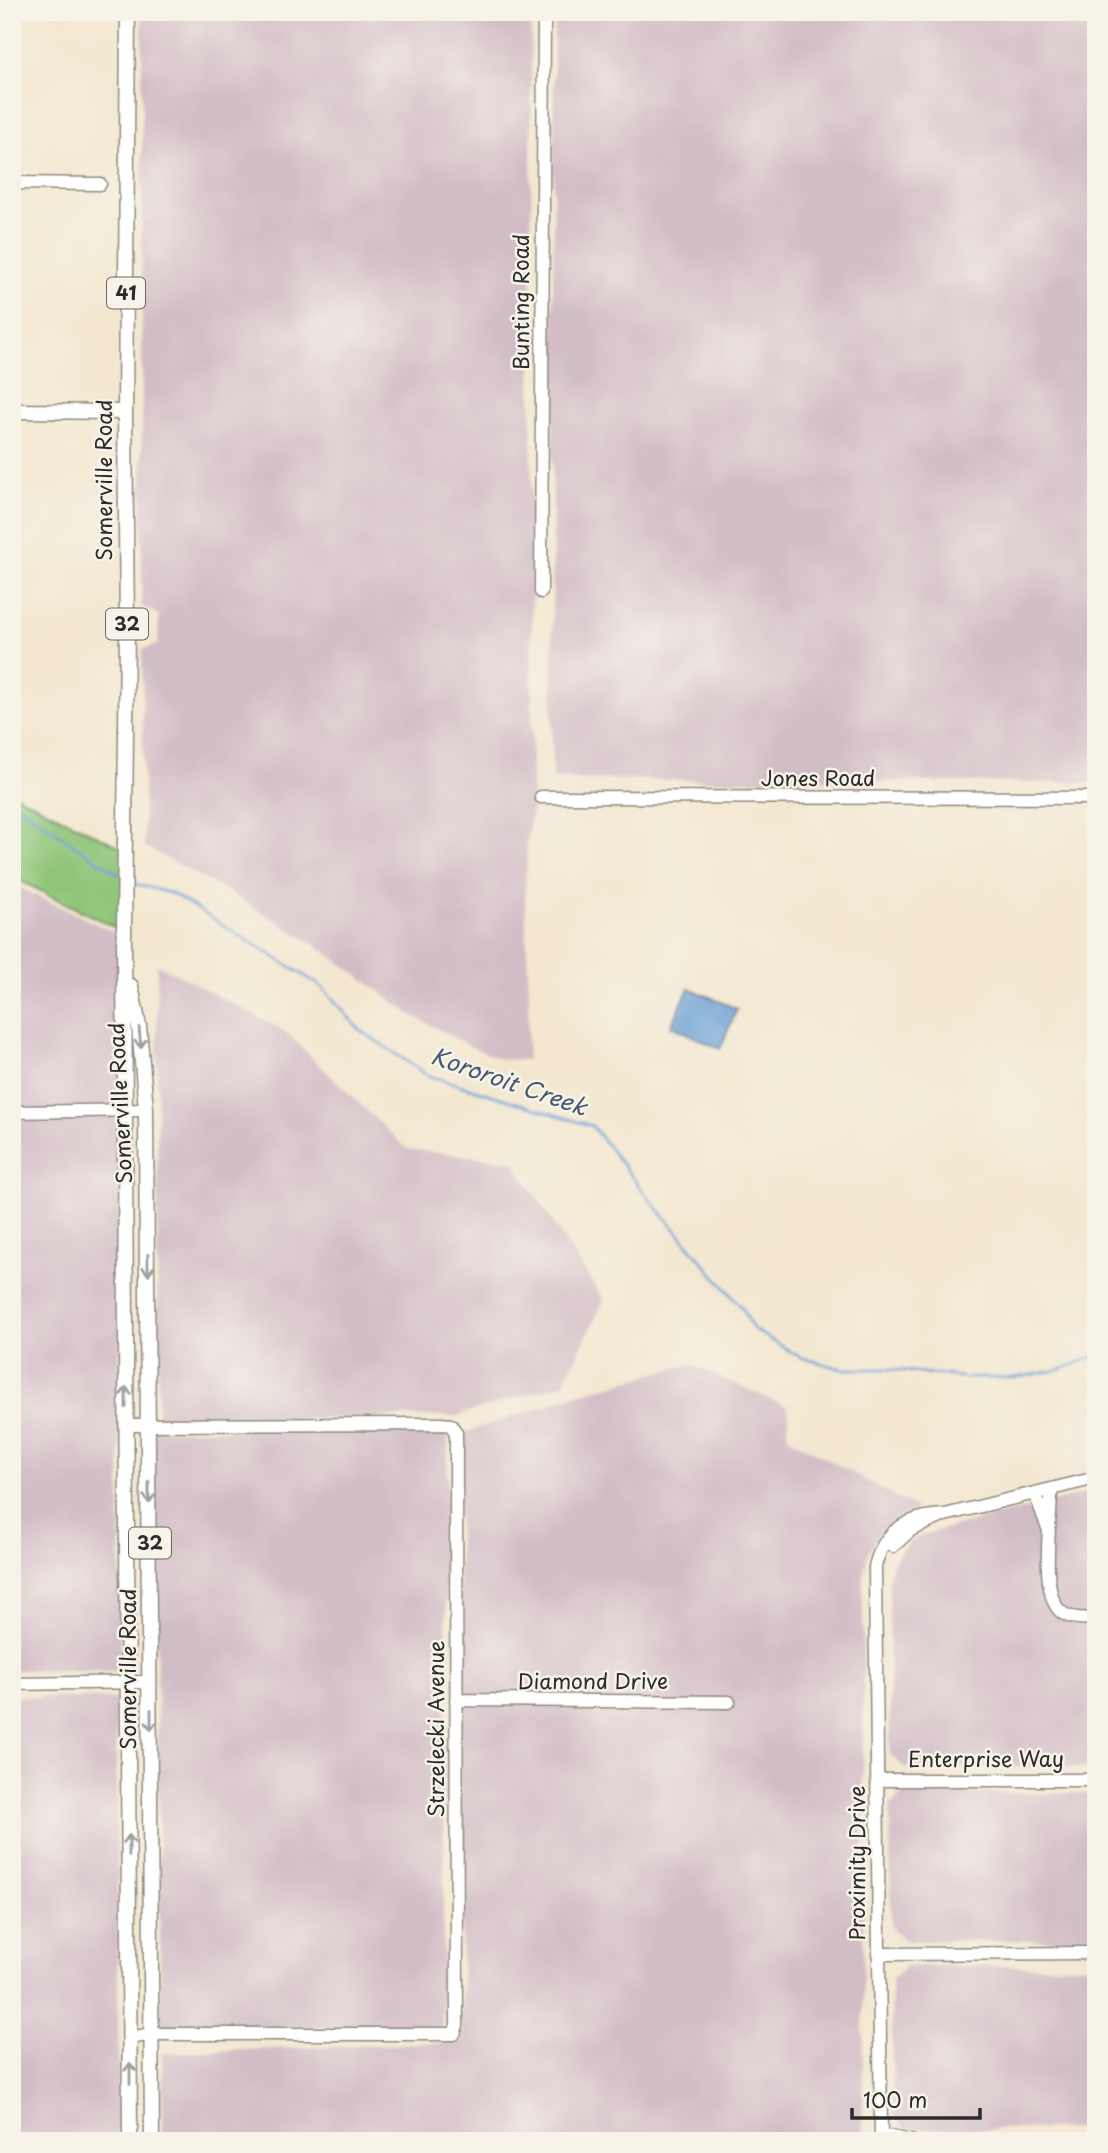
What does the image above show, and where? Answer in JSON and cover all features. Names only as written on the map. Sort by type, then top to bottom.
[{"type":"main road","name":"Somerville Road","points":[[128,12],[124,947],[130,2141]]},
{"type":"main road","points":[[12,411],[125,412]]},
{"type":"main road","name":"Somerville Road","points":[[124,947],[139,1026],[146,1110],[152,2141]]},
{"type":"street","name":"Bunting Road","points":[[541,592],[544,12]]},
{"type":"street","points":[[12,183],[100,184]]},
{"type":"street","name":"Jones Road","points":[[541,797],[1096,798]]},
{"type":"street","points":[[12,1112],[146,1110]]},
{"type":"street","name":"Strzelecki Avenue","points":[[126,1425],[442,1424],[451,1425],[456,1433],[457,2025],[454,2034],[152,2034],[130,2038]]},
{"type":"street","name":"Proximity Drive","points":[[881,2138],[876,1584],[888,1554],[898,1540],[911,1530],[945,1515],[1096,1478]]},
{"type":"street","points":[[1051,1489],[1049,1589],[1052,1600],[1063,1614],[1096,1618]]},
{"type":"street","points":[[1035,1493],[1049,1530]]},
{"type":"street","points":[[12,1684],[150,1682]]},
{"type":"street","name":"Diamond Drive","points":[[456,1700],[730,1702]]},
{"type":"street","name":"Enterprise Way","points":[[877,1780],[1096,1780]]},
{"type":"street","points":[[878,1954],[1096,1953]]},
{"type":"street","points":[[881,2138],[911,2141]]},
{"type":"shaded area","points":[[142,12],[531,12],[532,811],[527,842],[525,901],[529,994],[527,1060],[500,1059],[412,1015],[323,950],[234,895],[144,846],[142,650],[158,644],[159,615],[142,606]]},
{"type":"shaded area","points":[[554,12],[1096,12],[1096,783],[552,779]]},
{"type":"shaded area","points":[[12,884],[120,935],[120,1671],[12,1670]]},
{"type":"shaded area","points":[[157,964],[283,1030],[407,1149],[513,1161],[604,1300],[563,1384],[456,1416],[158,1421]]},
{"type":"shaded area","points":[[690,1364],[788,1407],[788,1437],[917,1509],[896,1519],[879,1535],[868,1553],[863,1577],[863,2141],[163,2141],[162,2053],[462,2042],[458,1435],[579,1394]]},
{"type":"shaded area","points":[[448,1428],[442,2027],[161,2027],[154,1430]]},
{"type":"shaded area","points":[[1096,1491],[1096,1767],[904,1768],[890,1754],[889,1578],[891,1567],[899,1553],[911,1541],[925,1534]]},
{"type":"shaded area","points":[[12,1697],[116,1699],[119,2141],[12,2141]]},
{"type":"shaded area","points":[[903,1793],[1096,1793],[1096,1940],[905,1941],[891,1927],[890,1806]]},
{"type":"shaded area","points":[[905,1966],[1096,1966],[1096,2129],[906,2129],[893,2115],[891,1980]]},
{"type":"green space","points":[[12,793],[124,849],[124,932],[12,877]]},
{"type":"water","points":[[689,988],[737,1009],[720,1049],[671,1026]]},
{"type":"waterway","name":"Kororoit Creek","points":[[12,801],[119,874]]},
{"type":"waterway","name":"Kororoit Creek","points":[[131,881],[173,894],[321,986],[360,1030],[427,1075],[592,1126],[647,1196],[743,1309],[753,1329],[800,1357],[842,1369],[887,1369],[970,1378],[1014,1378],[1059,1370],[1096,1355]]}]
